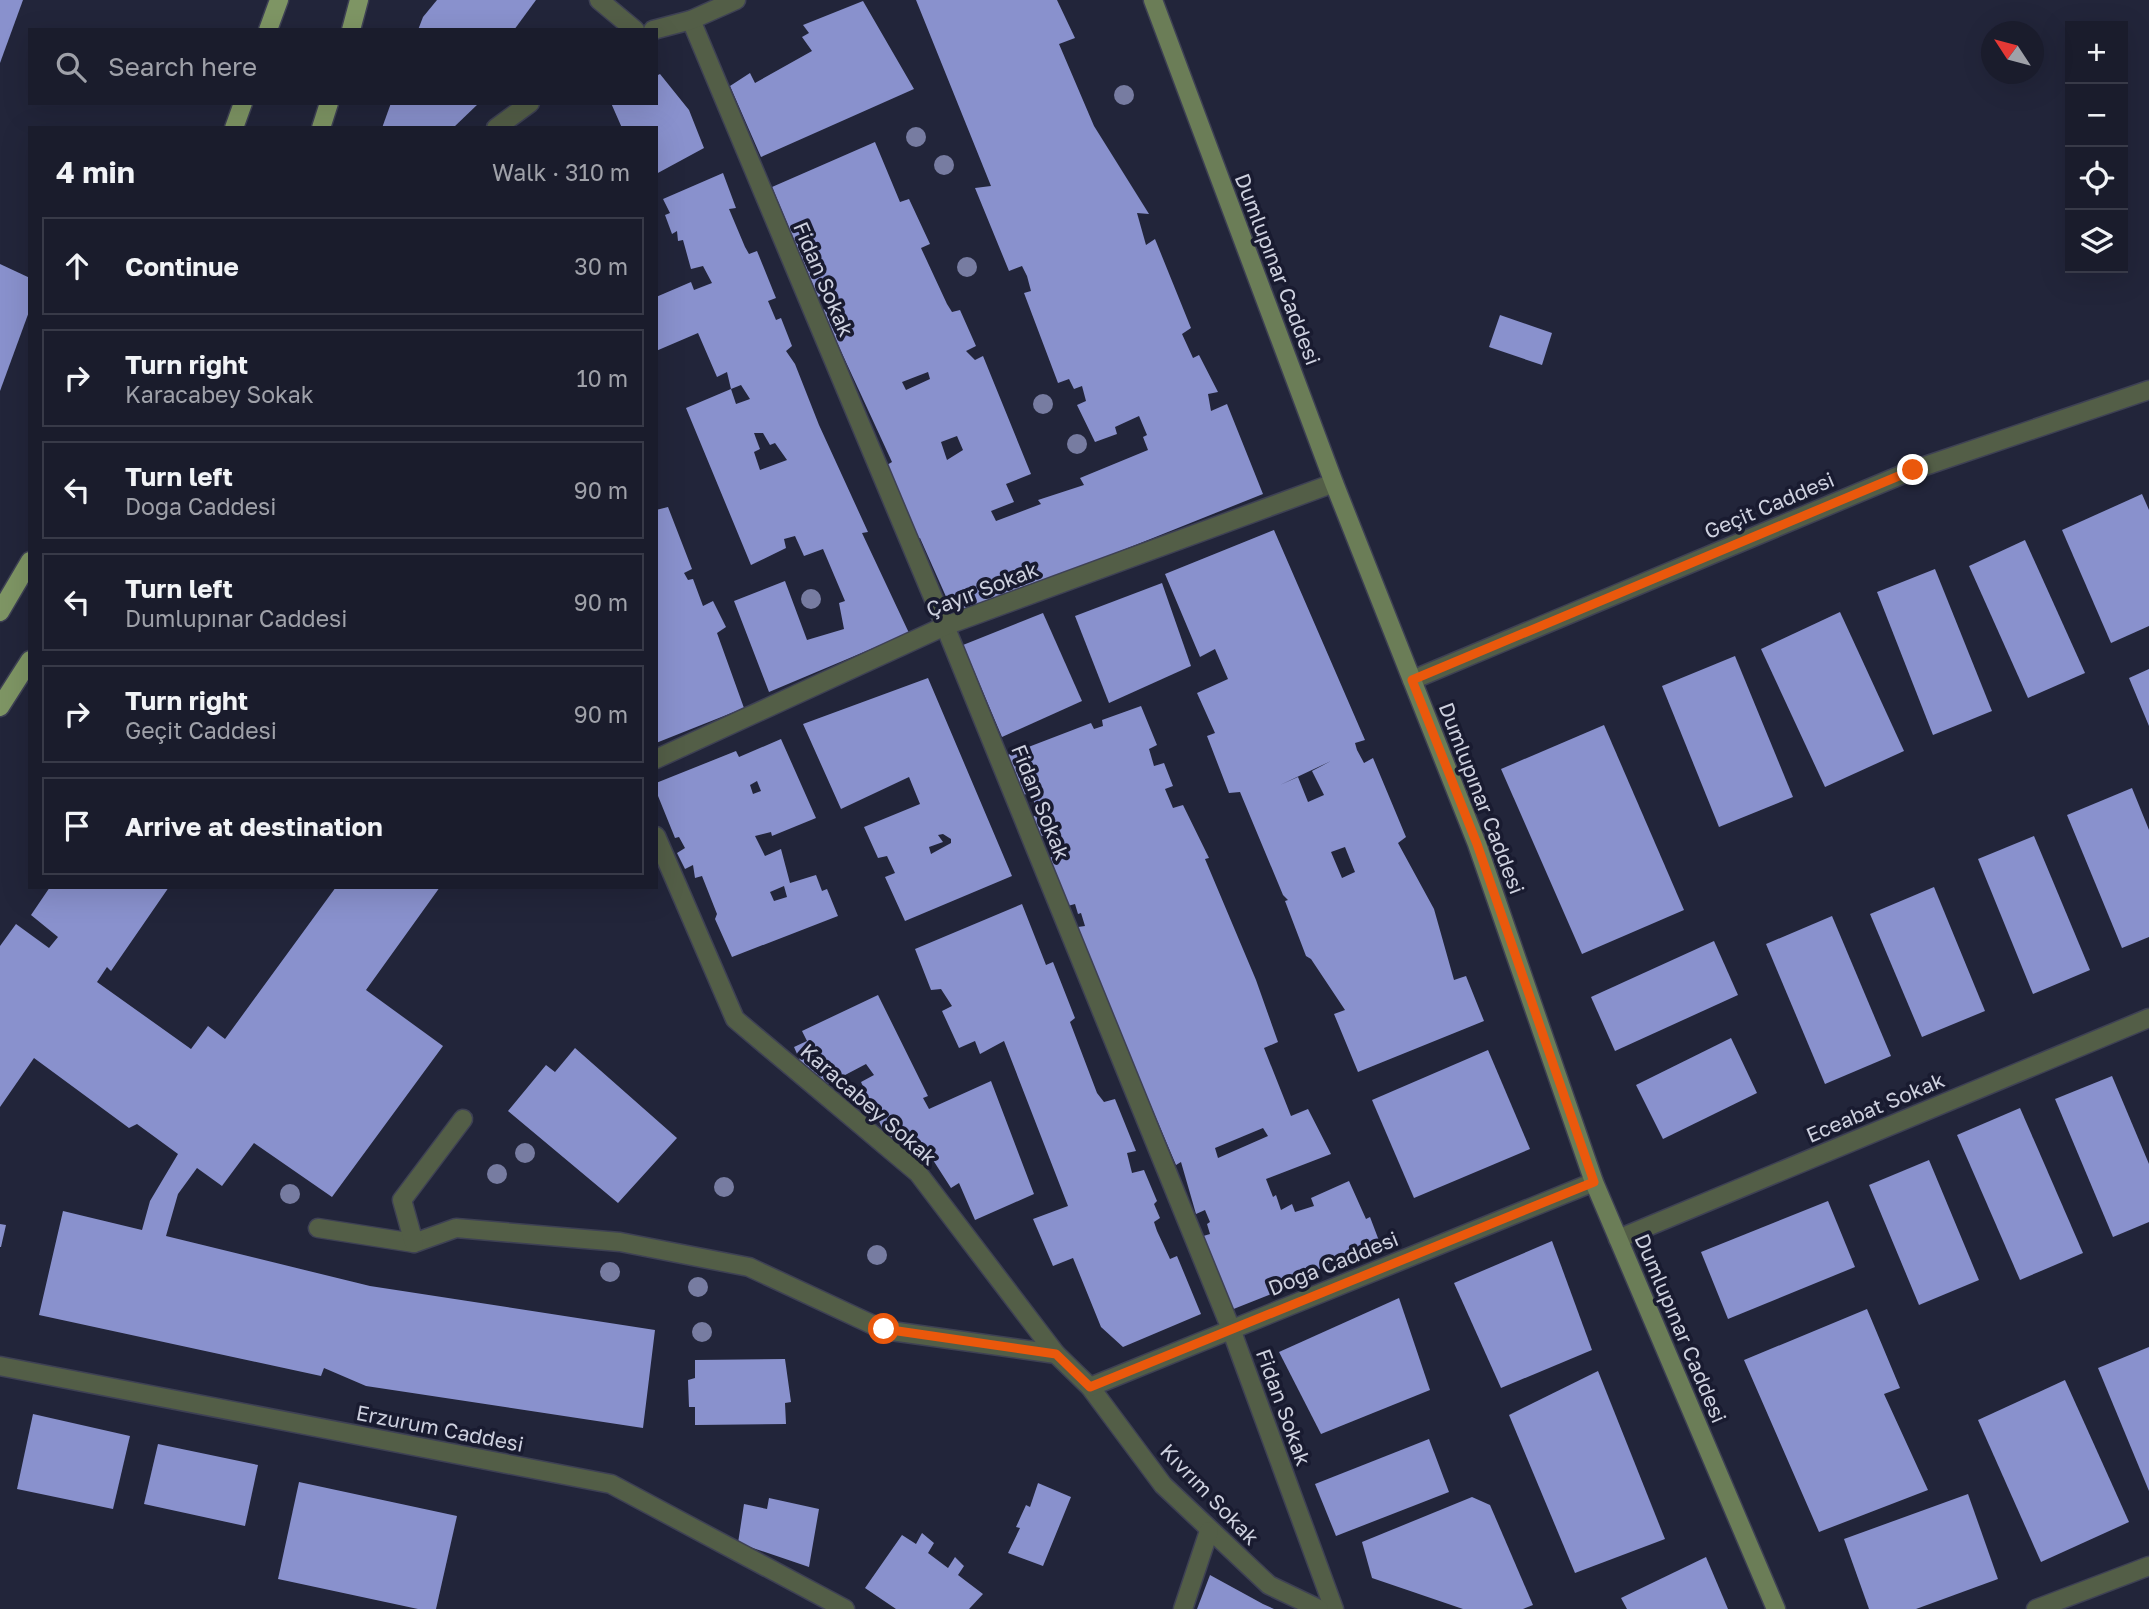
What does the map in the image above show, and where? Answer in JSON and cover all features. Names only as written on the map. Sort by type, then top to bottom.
[{"type":"main road","points":[[269,28],[279,0]]},
{"type":"main road","points":[[352,28],[359,0]]},
{"type":"main road","name":"Dumlupınar Caddesi","points":[[1153,0],[1334,483],[1477,844],[1594,1182],[1776,1609]]},
{"type":"main road","points":[[235,126],[242,105]]},
{"type":"main road","points":[[322,126],[327,105]]},
{"type":"main road","points":[[0,612],[28,564]]},
{"type":"main road","points":[[0,706],[28,663]]},
{"type":"street","points":[[599,0],[633,28]]},
{"type":"street","points":[[658,29],[691,20],[736,0]]},
{"type":"street","name":"Fidan Sokak","points":[[691,20],[945,626],[1231,1329],[1334,1609]]},
{"type":"street","points":[[499,126],[527,105]]},
{"type":"street","name":"Geçit Caddesi","points":[[1412,680],[1913,470],[2149,390]]},
{"type":"street","name":"Çayır Sokak","points":[[658,759],[945,626],[1334,483]]},
{"type":"street","name":"Karacabey Sokak","points":[[658,841],[734,1019],[918,1173],[1056,1354],[1090,1387]]},
{"type":"street","name":"Eceabat Sokak","points":[[1618,1239],[2149,1018]]},
{"type":"street","points":[[414,1243],[401,1200],[463,1119]]},
{"type":"street","name":"Doğa Caddesi","points":[[1090,1387],[1594,1182]]},
{"type":"street","points":[[318,1228],[414,1243],[456,1228],[620,1242],[749,1266],[884,1329],[1056,1354]]},
{"type":"street","name":"Erzurum Caddesi","points":[[0,1366],[611,1484],[845,1609]]},
{"type":"street","name":"Kıvrım Sokak","points":[[1090,1387],[1163,1485],[1209,1531],[1269,1586],[1319,1609]]},
{"type":"street","points":[[1183,1609],[1209,1531]]},
{"type":"street","points":[[2036,1609],[2149,1566]]},
{"type":"building","points":[[0,0],[23,0],[0,63]]},
{"type":"building","points":[[437,0],[536,0],[515,28],[419,28],[423,17]]},
{"type":"building","points":[[916,0],[1057,0],[1075,38],[1059,44],[1094,126],[1149,214],[1137,213],[1146,245],[1155,239],[1191,328],[1182,334],[1193,358],[1199,355],[1218,392],[1208,394],[1211,411],[1227,404],[1263,494],[955,617],[920,538],[916,539],[885,466],[892,462],[822,310],[830,308],[823,295],[818,297],[772,187],[875,142],[900,202],[909,199],[930,244],[921,248],[947,304],[952,312],[960,310],[976,346],[966,351],[975,360],[983,356],[1031,474],[1006,484],[1014,502],[991,511],[996,521],[1041,504],[1038,500],[1084,485],[1080,478],[1148,450],[1143,437],[1147,435],[1139,416],[1115,427],[1117,434],[1095,442],[1077,405],[1086,401],[1082,386],[1074,389],[1069,379],[1058,383],[1024,293],[1031,291],[1027,276],[1022,266],[1009,271],[975,188],[991,186]],"holes":[[[928,372],[930,379],[906,390],[902,382]],[[957,436],[963,450],[947,460],[941,442]]]},
{"type":"building","points":[[863,1],[914,89],[761,157],[730,86],[750,73],[755,83],[812,51],[802,37],[809,33],[803,25]]},
{"type":"building","points":[[660,74],[689,110],[704,148],[658,173],[658,126],[621,126],[612,105],[658,105]]},
{"type":"building","points":[[390,105],[477,105],[455,126],[383,126]]},
{"type":"building","points":[[723,173],[736,208],[729,209],[745,247],[749,254],[757,251],[776,298],[768,301],[776,320],[781,318],[792,346],[786,351],[795,364],[819,425],[868,532],[862,533],[909,633],[769,692],[734,601],[785,581],[807,640],[844,629],[839,603],[845,601],[823,549],[804,556],[795,536],[784,539],[786,548],[751,565],[686,408],[731,389],[727,372],[717,377],[698,333],[658,350],[658,296],[691,282],[694,290],[712,283],[703,266],[691,269],[683,240],[678,241],[677,231],[672,234],[665,215],[670,213],[663,199]],"holes":[[[741,385],[750,399],[736,404],[731,389]],[[754,433],[763,433],[770,445],[775,443],[787,460],[760,470],[754,452],[760,449]]]},
{"type":"building","points":[[0,264],[28,277],[28,314],[0,391]]},
{"type":"building","points":[[1500,315],[1552,333],[1542,365],[1489,347]]},
{"type":"building","points":[[2142,494],[2149,510],[2149,626],[2111,643],[2062,530]]},
{"type":"building","points":[[668,507],[692,569],[684,573],[688,580],[693,579],[703,606],[713,601],[726,627],[717,633],[744,708],[658,742],[658,510]]},
{"type":"building","points":[[1274,530],[1365,740],[1355,743],[1357,750],[1364,763],[1373,758],[1406,837],[1398,843],[1434,909],[1454,980],[1466,976],[1484,1021],[1358,1072],[1334,1014],[1345,1010],[1311,959],[1306,956],[1285,901],[1288,900],[1283,895],[1240,792],[1229,793],[1207,736],[1215,733],[1197,693],[1228,679],[1215,649],[1200,657],[1165,574]],"holes":[[[1331,761],[1312,771],[1324,795],[1308,802],[1298,777],[1280,785]],[[1345,847],[1355,872],[1342,878],[1331,852]]]},
{"type":"building","points":[[2025,540],[2085,673],[2028,698],[1969,566]]},
{"type":"building","points":[[1935,569],[1992,711],[1933,735],[1877,592]]},
{"type":"building","points":[[1162,583],[1191,666],[1109,703],[1075,616]]},
{"type":"building","points":[[1840,612],[1904,751],[1825,787],[1761,649]]},
{"type":"building","points":[[1043,613],[1082,701],[1002,737],[963,645]]},
{"type":"building","points":[[1735,656],[1793,797],[1719,827],[1662,686]]},
{"type":"building","points":[[2149,669],[2149,726],[2129,678]]},
{"type":"building","points":[[928,678],[1012,876],[905,921],[885,877],[895,873],[887,856],[878,858],[864,827],[920,804],[909,777],[841,809],[803,724]],"holes":[[[943,834],[951,839],[951,843],[931,854],[929,847],[943,842],[938,835]]]},
{"type":"building","points":[[1141,706],[1157,745],[1149,749],[1154,766],[1164,763],[1173,786],[1165,789],[1173,808],[1183,805],[1209,858],[1205,859],[1256,980],[1278,1042],[1264,1048],[1291,1116],[1308,1109],[1331,1154],[1266,1179],[1273,1197],[1276,1195],[1281,1210],[1292,1204],[1295,1212],[1314,1206],[1311,1198],[1349,1181],[1366,1219],[1370,1217],[1381,1246],[1354,1258],[1353,1252],[1319,1269],[1309,1270],[1312,1278],[1231,1310],[1200,1237],[1210,1234],[1207,1224],[1210,1222],[1205,1210],[1196,1214],[1181,1162],[1176,1165],[1097,979],[1078,927],[1085,926],[1081,913],[1078,914],[1075,904],[1064,907],[1044,861],[1055,855],[1048,835],[1040,836],[1032,817],[1038,814],[1031,793],[1018,796],[1005,756],[1091,723],[1094,729],[1103,726],[1102,720]],"holes":[[[1263,1128],[1268,1136],[1218,1158],[1215,1148]]]},
{"type":"building","points":[[1604,725],[1684,910],[1582,954],[1501,769]]},
{"type":"building","points":[[781,739],[816,818],[772,836],[771,832],[755,836],[765,856],[781,849],[790,883],[816,875],[822,891],[827,889],[838,916],[732,957],[715,919],[717,914],[702,876],[695,878],[693,865],[685,869],[677,853],[685,848],[679,837],[675,838],[658,796],[658,782],[736,751],[739,757]],"holes":[[[757,781],[761,791],[753,794],[750,785]],[[784,886],[787,897],[774,901],[770,892]]]},
{"type":"building","points":[[2132,788],[2149,830],[2149,937],[2122,948],[2067,815]]},
{"type":"building","points":[[2034,836],[2090,970],[2033,994],[1978,859]]},
{"type":"building","points":[[1934,887],[1985,1011],[1922,1037],[1870,914]]},
{"type":"building","points":[[49,889],[168,889],[111,971],[107,967],[97,982],[191,1049],[208,1026],[225,1039],[335,889],[439,889],[366,990],[443,1046],[332,1197],[254,1143],[222,1186],[197,1168],[178,1194],[166,1236],[370,1286],[655,1330],[643,1428],[366,1386],[324,1368],[321,1376],[39,1315],[63,1211],[142,1230],[150,1201],[178,1154],[137,1124],[129,1128],[34,1058],[0,1107],[0,946],[16,924],[49,948],[58,937],[31,915]]},
{"type":"building","points":[[1022,904],[1046,965],[1053,962],[1075,1018],[1070,1022],[1097,1093],[1104,1102],[1115,1099],[1136,1151],[1127,1153],[1132,1173],[1144,1170],[1157,1201],[1154,1204],[1160,1218],[1154,1222],[1157,1231],[1170,1259],[1177,1256],[1201,1314],[1123,1347],[1101,1327],[1073,1258],[1053,1266],[1033,1219],[1068,1206],[1004,1041],[980,1054],[975,1041],[959,1048],[942,1011],[952,1006],[941,989],[931,990],[915,949]]},
{"type":"building","points":[[1832,916],[1891,1056],[1825,1084],[1766,944]]},
{"type":"building","points":[[1714,941],[1738,995],[1615,1051],[1591,997]]},
{"type":"building","points":[[878,995],[928,1096],[923,1098],[929,1109],[991,1081],[1034,1194],[975,1220],[959,1183],[951,1188],[933,1160],[930,1149],[922,1150],[916,1136],[896,1146],[889,1143],[861,1082],[874,1075],[866,1064],[828,1084],[801,1063],[794,1047],[807,1041],[802,1031]]},
{"type":"building","points":[[1731,1038],[1757,1093],[1663,1139],[1636,1085]]},
{"type":"building","points":[[575,1048],[677,1138],[618,1203],[508,1111],[546,1065],[555,1072]]},
{"type":"building","points":[[1488,1050],[1530,1149],[1414,1198],[1372,1100]]},
{"type":"building","points":[[2112,1076],[2149,1164],[2149,1222],[2113,1237],[2055,1099]]},
{"type":"building","points":[[2020,1108],[2083,1253],[2020,1280],[1957,1135]]},
{"type":"building","points":[[1929,1160],[1979,1280],[1919,1305],[1869,1185]]},
{"type":"building","points":[[1828,1201],[1855,1267],[1728,1319],[1701,1252]]},
{"type":"building","points":[[0,1224],[6,1225],[1,1247],[0,1247]]},
{"type":"building","points":[[1552,1241],[1592,1350],[1501,1388],[1454,1283]]},
{"type":"building","points":[[1399,1298],[1430,1390],[1321,1434],[1279,1352]]},
{"type":"building","points":[[1867,1309],[1900,1388],[1884,1394],[1928,1490],[1819,1532],[1744,1360]]},
{"type":"building","points":[[2149,1347],[2149,1491],[2098,1368]]},
{"type":"building","points":[[785,1359],[791,1402],[785,1403],[786,1424],[695,1425],[695,1407],[689,1407],[688,1380],[695,1378],[695,1360]]},
{"type":"building","points":[[1598,1371],[1665,1539],[1575,1573],[1509,1415]]},
{"type":"building","points":[[2065,1380],[2129,1522],[2041,1562],[1978,1420]]},
{"type":"building","points":[[33,1414],[130,1436],[113,1509],[17,1489]]},
{"type":"building","points":[[1429,1439],[1449,1492],[1336,1536],[1315,1484]]},
{"type":"building","points":[[158,1444],[258,1465],[245,1526],[144,1504]]},
{"type":"building","points":[[299,1482],[457,1516],[436,1609],[418,1609],[278,1579]]},
{"type":"building","points":[[1038,1483],[1071,1497],[1043,1566],[1008,1553],[1020,1528],[1016,1527],[1026,1505],[1030,1507]]},
{"type":"building","points":[[1968,1494],[1998,1579],[1916,1609],[1869,1609],[1844,1539]]},
{"type":"building","points":[[1472,1497],[1490,1505],[1533,1605],[1523,1609],[1463,1609],[1372,1578],[1362,1542]]},
{"type":"building","points":[[769,1498],[819,1509],[809,1567],[738,1543],[744,1504],[767,1509]]},
{"type":"building","points":[[922,1533],[934,1543],[928,1553],[948,1568],[955,1557],[964,1566],[958,1575],[983,1594],[969,1609],[896,1609],[865,1588],[902,1535],[916,1544]]},
{"type":"building","points":[[1706,1557],[1728,1609],[1627,1609],[1621,1598]]},
{"type":"building","points":[[1210,1575],[1263,1604],[1274,1609],[1197,1609]]},
{"type":"route","points":[[884,1329],[1056,1354],[1090,1387],[1594,1182],[1477,844],[1412,680],[1913,470]]}]
